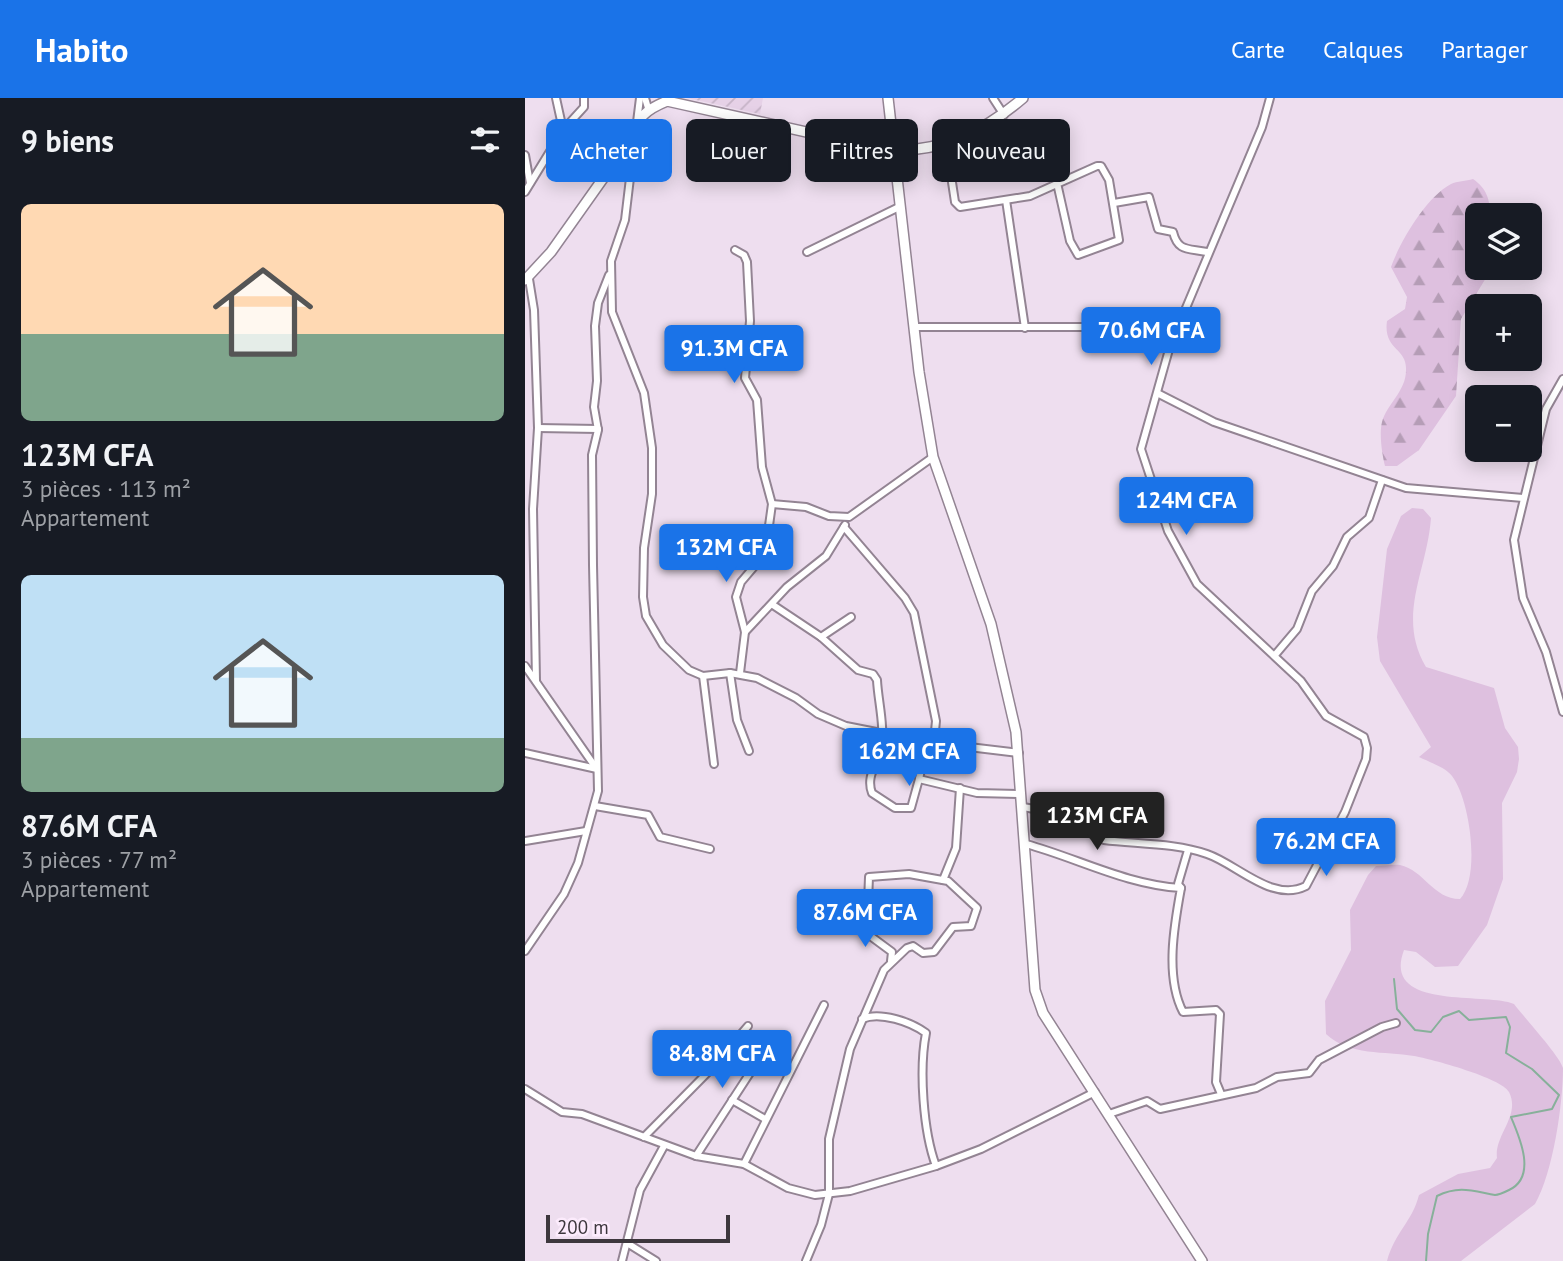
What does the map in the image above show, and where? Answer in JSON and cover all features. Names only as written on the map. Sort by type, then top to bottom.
[{"type":"street","points":[[557,98],[561,119]]},
{"type":"street","points":[[573,119],[584,107],[584,98]]},
{"type":"street","points":[[638,119],[640,98]]},
{"type":"street","points":[[645,98],[648,108]]},
{"type":"street","points":[[888,98],[890,119]]},
{"type":"street","points":[[993,98],[1004,115]]},
{"type":"street","points":[[998,119],[1023,98]]},
{"type":"street","points":[[1023,807],[1083,818],[1093,835],[1104,840],[1188,850],[1229,863],[1261,884],[1300,889],[1306,886],[1345,812],[1366,759],[1366,741],[1326,716],[1315,696],[1275,655],[1197,584],[1168,531],[1141,449],[1159,394],[1170,346],[1207,252],[1262,127],[1270,98]]},
{"type":"street","points":[[638,119],[648,108],[667,101],[805,131]]},
{"type":"street","points":[[525,155],[530,183]]},
{"type":"street","points":[[525,192],[546,157]]},
{"type":"street","points":[[953,182],[957,205],[1006,200],[1030,196],[1057,183],[1101,166],[1106,170],[1119,240],[1080,256],[1070,241],[1057,183]]},
{"type":"street","points":[[536,681],[533,509],[538,428],[527,279],[599,182]]},
{"type":"street","points":[[525,951],[563,894],[578,863],[595,806],[597,769],[592,455],[598,429],[594,407],[597,381],[595,326],[611,261],[625,220],[630,182]]},
{"type":"street","points":[[896,182],[933,457],[991,624],[1019,753],[1035,990],[1044,1013],[1202,1261]]},
{"type":"street","points":[[1114,203],[1149,197],[1158,229],[1173,232],[1179,246],[1207,252]]},
{"type":"street","points":[[1006,200],[1025,328]]},
{"type":"street","points":[[807,252],[899,207]]},
{"type":"street","points":[[735,250],[744,254],[747,262],[750,321],[745,378],[757,400],[762,467],[772,505],[767,540],[758,562],[741,582],[736,597],[745,632],[740,673]]},
{"type":"street","points":[[611,261],[612,312],[644,393],[652,448],[652,495],[644,548],[645,611],[663,646],[689,670],[703,677],[740,673],[796,698],[830,720],[927,742],[1019,753]]},
{"type":"street","points":[[915,327],[1102,328],[1170,346]]},
{"type":"street","points":[[1563,379],[1545,410],[1514,540],[1523,598],[1546,652],[1563,712]]},
{"type":"street","points":[[1159,394],[1214,422],[1406,488],[1523,498]]},
{"type":"street","points":[[538,428],[598,429]]},
{"type":"street","points":[[745,632],[787,587],[826,556],[849,517],[933,457]]},
{"type":"street","points":[[1275,655],[1297,629],[1312,591],[1333,566],[1347,537],[1369,518],[1382,480]]},
{"type":"street","points":[[772,505],[806,507],[829,516],[849,517]]},
{"type":"street","points":[[773,605],[821,637],[858,670],[873,674],[877,680],[882,731],[881,750],[870,776],[872,793],[880,800],[905,810],[914,803],[927,742],[935,731],[936,721],[914,613],[905,598],[844,527]]},
{"type":"street","points":[[821,637],[851,617]]},
{"type":"street","points":[[525,666],[597,769]]},
{"type":"street","points":[[730,673],[737,720],[749,751]]},
{"type":"street","points":[[703,677],[714,764]]},
{"type":"street","points":[[525,753],[597,769]]},
{"type":"street","points":[[919,779],[977,793],[1022,794]]},
{"type":"street","points":[[943,880],[956,848],[960,788]]},
{"type":"street","points":[[595,806],[647,815],[660,837],[710,849]]},
{"type":"street","points":[[525,841],[586,831]]},
{"type":"street","points":[[1026,844],[1054,852],[1073,862],[1181,888]]},
{"type":"street","points":[[1188,850],[1178,884],[1181,888],[1173,969],[1183,1012],[1216,1010],[1220,1014],[1216,1083],[1221,1094]]},
{"type":"street","points":[[805,1260],[821,1225],[829,1194],[829,1139],[850,1049],[880,977],[891,961],[910,946],[923,953],[934,952],[953,927],[973,924],[977,908],[953,884],[943,880],[909,874],[869,877],[867,929],[869,935],[892,952],[891,961]]},
{"type":"street","points":[[744,1164],[824,1005]]},
{"type":"street","points":[[862,1019],[873,1014],[914,1024],[926,1033],[925,1108],[936,1166]]},
{"type":"street","points":[[1109,1114],[1144,1102],[1151,1102],[1160,1109],[1256,1088],[1277,1077],[1309,1073],[1319,1060],[1382,1027],[1396,1023]]},
{"type":"street","points":[[644,1137],[712,1068],[748,1026]]},
{"type":"street","points":[[696,1156],[772,1038]]},
{"type":"street","points":[[525,1089],[562,1112],[582,1114],[696,1156],[744,1164],[804,1193],[829,1194],[850,1191],[936,1166],[981,1149],[1095,1092]]},
{"type":"street","points":[[732,1100],[765,1119]]},
{"type":"street","points":[[622,1261],[641,1190],[664,1146]]},
{"type":"street","points":[[629,1228],[635,1246]]},
{"type":"street","points":[[627,1243],[656,1261]]},
{"type":"shaded area","points":[[687,98],[763,98],[760,114]]},
{"type":"green space","points":[[1473,179],[1487,194],[1489,203],[1465,203],[1465,280],[1485,280],[1476,294],[1465,294],[1456,396],[1419,450],[1397,466],[1385,466],[1382,422],[1400,390],[1406,368],[1405,361],[1388,337],[1387,321],[1405,309],[1407,297],[1391,267],[1407,233],[1423,209],[1442,190],[1456,182]]},
{"type":"green space","points":[[1412,508],[1423,509],[1431,518],[1413,612],[1417,648],[1426,667],[1494,688],[1505,728],[1518,747],[1519,759],[1517,772],[1502,803],[1503,879],[1487,925],[1458,966],[1435,967],[1416,952],[1404,950],[1401,969],[1407,982],[1421,991],[1514,1004],[1549,1046],[1563,1068],[1556,1138],[1547,1175],[1535,1204],[1461,1261],[1387,1261],[1419,1195],[1458,1174],[1490,1168],[1497,1158],[1499,1141],[1512,1109],[1509,1092],[1494,1081],[1465,1070],[1414,1056],[1356,1049],[1335,1041],[1326,1034],[1325,1001],[1351,950],[1350,910],[1368,875],[1376,866],[1397,865],[1408,868],[1435,890],[1451,898],[1460,899],[1470,874],[1471,838],[1464,802],[1458,787],[1445,770],[1419,757],[1431,747],[1380,661],[1377,637],[1387,549],[1401,516]]},
{"type":"waterway","points":[[1394,979],[1397,1009],[1415,1030],[1431,1032],[1443,1017],[1459,1011],[1469,1020],[1506,1017],[1510,1027],[1506,1053],[1532,1069],[1559,1095],[1552,1109],[1511,1117],[1524,1156],[1522,1176],[1517,1184],[1497,1195],[1459,1190],[1437,1196],[1428,1234],[1426,1261]]}]
